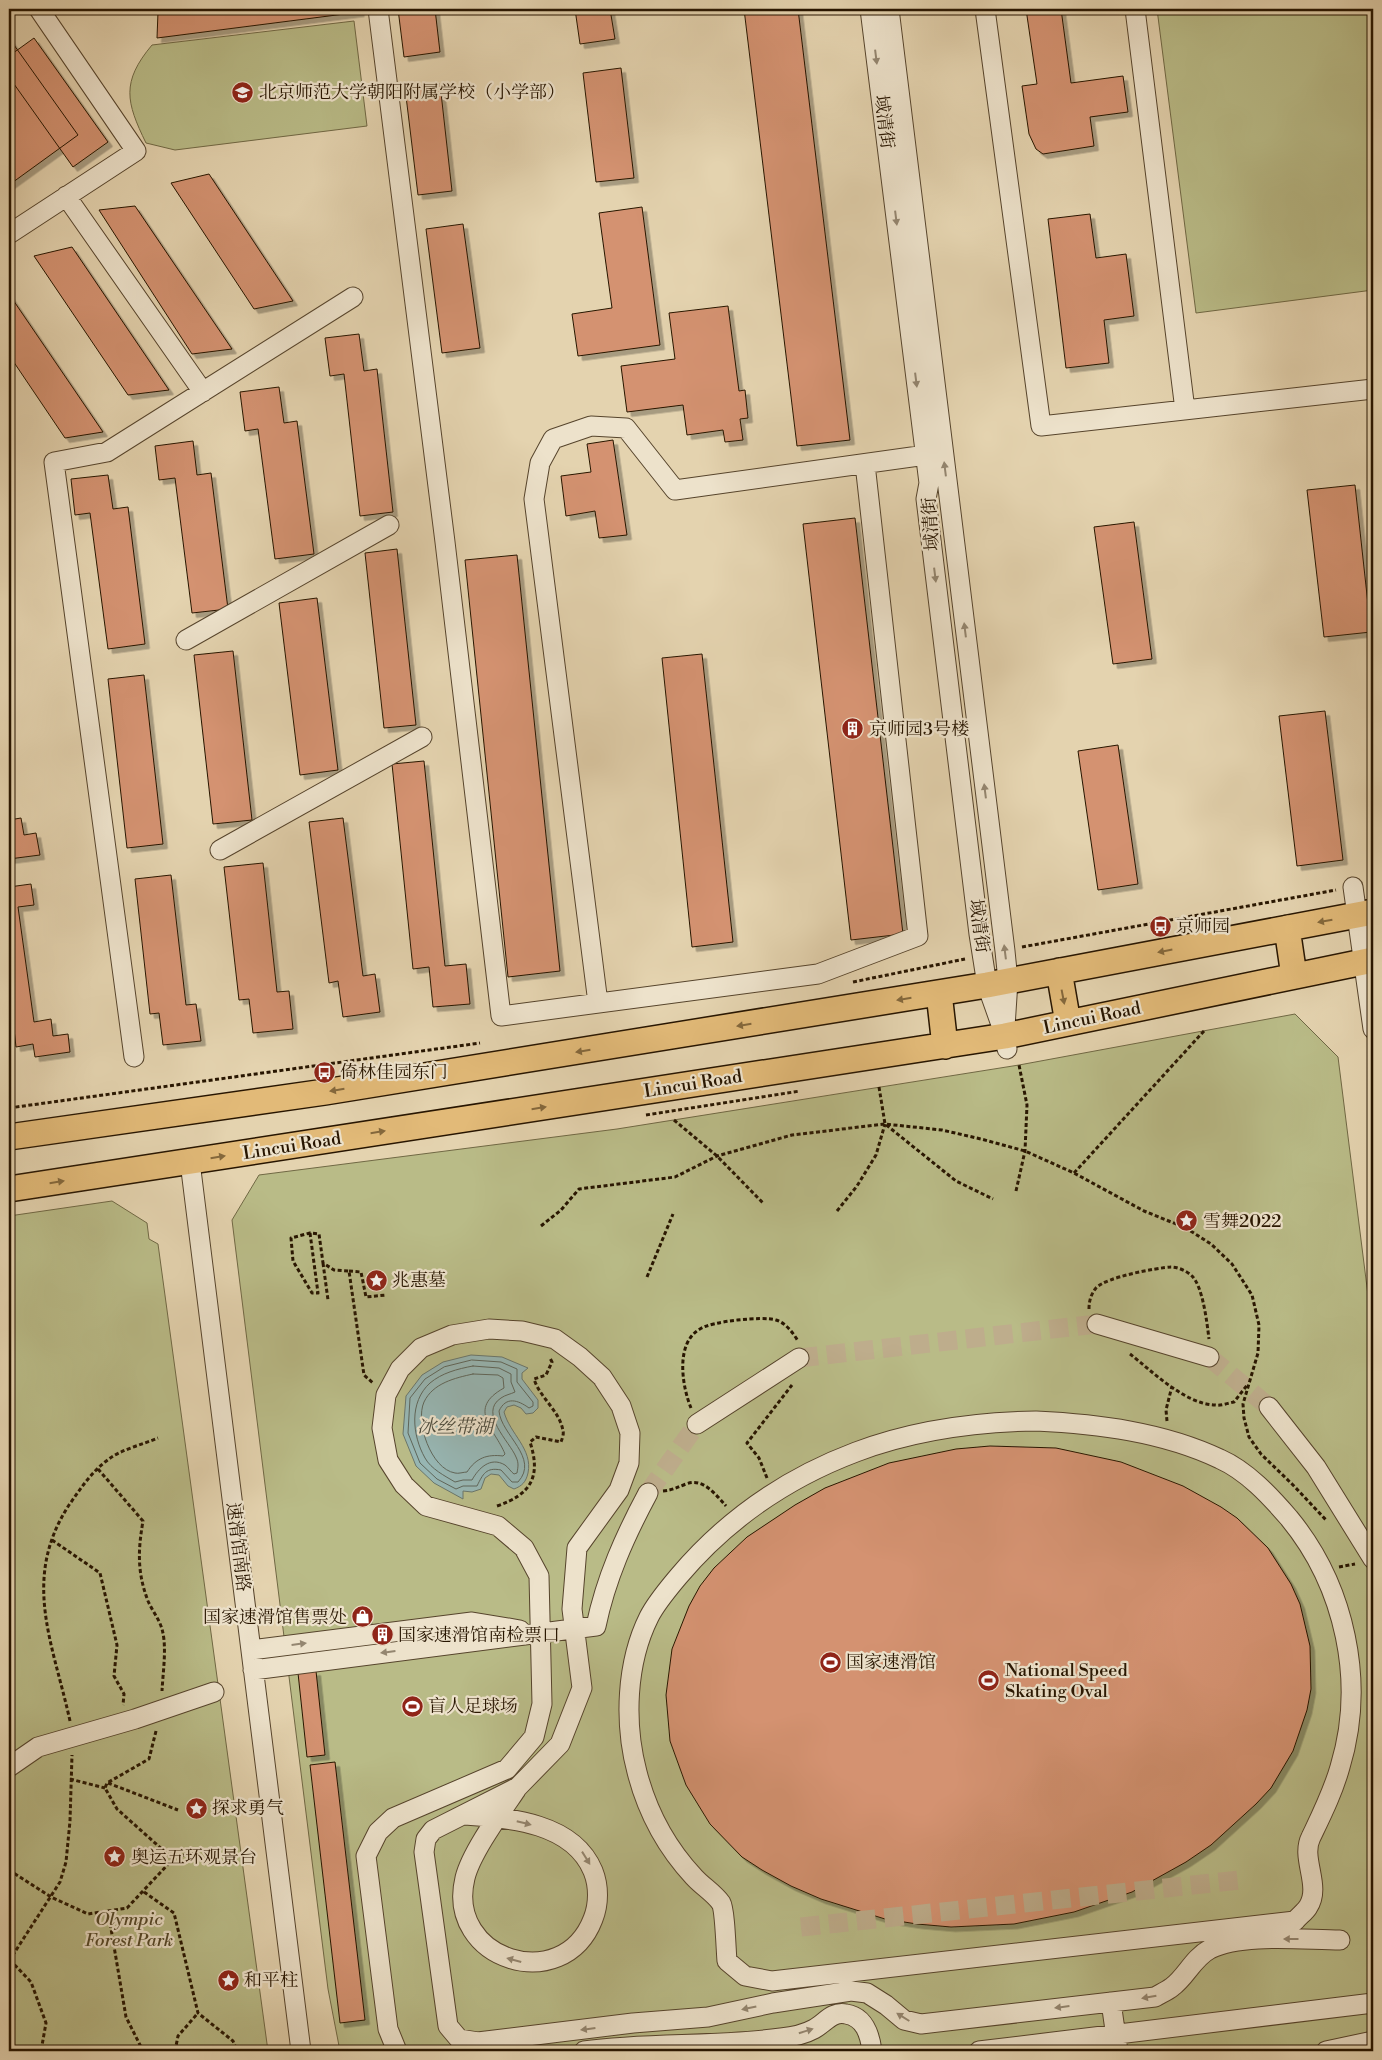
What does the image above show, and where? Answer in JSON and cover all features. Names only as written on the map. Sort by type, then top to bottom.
[{"type":"main road","points":[[9,1138],[335,1091],[939,993],[1365,914]]},
{"type":"main road","points":[[1287,928],[1294,976]]},
{"type":"main road","name":"Lincui Road","points":[[9,1189],[945,1046],[1006,1043],[1068,1023],[1369,961]]},
{"type":"main road","points":[[1058,972],[1068,1023]]},
{"type":"main road","points":[[939,993],[945,1046]]},
{"type":"street","points":[[9,234],[136,150],[39,9]]},
{"type":"street","points":[[378,9],[446,552],[501,1016],[818,974],[918,936],[866,464]]},
{"type":"street","name":"域清街","points":[[870,9],[926,455],[929,483],[926,499],[978,924],[998,983]]},
{"type":"street","name":"域清街","points":[[888,9],[1006,1043]]},
{"type":"street","points":[[986,9],[1041,426],[1373,389]]},
{"type":"street","points":[[1135,9],[1185,410]]},
{"type":"street","points":[[66,196],[202,392]]},
{"type":"street","points":[[134,1057],[54,462],[107,452],[353,297]]},
{"type":"street","points":[[598,1003],[534,499],[540,463],[553,440],[591,426],[626,428],[675,490],[926,455]]},
{"type":"street","points":[[186,640],[389,526]]},
{"type":"street","points":[[220,850],[422,737]]},
{"type":"street","points":[[1352,887],[1365,914],[1373,1029]]},
{"type":"street","name":"速滑馆南路","points":[[190,1162],[301,2051]]},
{"type":"street","points":[[1097,1324],[1209,1357]]},
{"type":"street","points":[[397,2051],[388,2028],[366,1856],[378,1832],[393,1818],[507,1769],[524,1751],[534,1737],[542,1704],[541,1633],[539,1576],[524,1548],[498,1526],[426,1506],[404,1485],[388,1460],[382,1428],[386,1395],[400,1369],[421,1348],[452,1335],[488,1329],[522,1331],[555,1339],[602,1376],[621,1406],[630,1433],[628,1463],[618,1490],[577,1548],[572,1609],[582,1688],[560,1744],[518,1787],[498,1817],[469,1864],[465,1876],[463,1903],[466,1916],[479,1939],[500,1955],[525,1962],[551,1959],[574,1946],[590,1925],[598,1900],[594,1873],[581,1850],[560,1834],[498,1817],[466,1815]]},
{"type":"street","points":[[697,1424],[799,1350]]},
{"type":"street","points":[[1269,1406],[1316,1467],[1369,1561]]},
{"type":"street","points":[[999,1422],[1074,1423],[1169,1439],[1221,1459],[1263,1490],[1298,1529],[1324,1573],[1342,1621],[1348,1647],[1351,1680],[1350,1720],[1338,1775],[1306,1845],[1313,1888],[1309,1906],[1295,1921],[772,1981],[745,1976],[727,1961],[722,1904],[694,1877],[679,1859],[653,1818],[636,1772],[630,1724],[630,1700],[636,1658],[649,1617],[668,1589],[690,1563],[737,1518],[772,1493],[814,1470],[857,1452],[927,1432],[999,1422]]},
{"type":"street","points":[[253,1670],[596,1626],[602,1596],[614,1564],[652,1492]]},
{"type":"street","points":[[251,1650],[472,1622],[541,1633]]},
{"type":"street","points":[[9,1767],[38,1747],[122,1723],[214,1692]]},
{"type":"street","points":[[518,1787],[466,1815],[433,1830],[426,1840],[424,1852],[448,2026],[459,2039],[478,2042],[633,2023],[708,2017],[773,2003],[851,1991],[867,1993],[886,2005],[904,2020],[920,2024],[1155,1997],[1173,1987],[1191,1965],[1209,1950],[1234,1942],[1261,1939],[1340,1940]]},
{"type":"street","points":[[1111,2002],[1118,2051]]},
{"type":"street","points":[[979,2051],[1373,2003]]},
{"type":"street","points":[[584,2051],[731,2043],[783,2038],[813,2030],[832,2015],[846,2013],[859,2019],[868,2032],[872,2051]]},
{"type":"street","points":[[1326,2051],[1373,2041]]},
{"type":"path","points":[[1074,1173],[1204,1031]]},
{"type":"path","points":[[1016,1192],[1025,1151],[1027,1105],[1019,1065]]},
{"type":"path","points":[[837,1211],[857,1186],[876,1155],[885,1124],[879,1087]]},
{"type":"path","points":[[674,1120],[717,1156],[763,1203]]},
{"type":"path","points":[[885,1124],[956,1181],[993,1199]]},
{"type":"path","points":[[541,1226],[561,1210],[579,1189],[674,1176],[717,1156],[792,1135],[885,1124],[942,1130],[1025,1151],[1074,1173],[1144,1211],[1186,1228],[1211,1244],[1232,1264],[1252,1295],[1259,1325],[1258,1353],[1243,1404],[1244,1418],[1249,1437],[1261,1454],[1293,1484],[1331,1526]]},
{"type":"path","points":[[647,1277],[672,1214]]},
{"type":"path","points":[[310,1233],[318,1293],[312,1292],[293,1260],[291,1238],[310,1233],[319,1234],[328,1300]]},
{"type":"path","points":[[323,1263],[334,1270],[361,1272],[366,1297],[386,1295]]},
{"type":"path","points":[[1097,1324],[1090,1314],[1089,1302],[1096,1288],[1102,1283],[1130,1274],[1171,1267],[1179,1268],[1193,1276],[1200,1289],[1208,1337],[1209,1357]]},
{"type":"path","points":[[349,1271],[364,1375],[386,1395]]},
{"type":"path","points":[[697,1424],[686,1395],[684,1367],[687,1346],[700,1328],[738,1320],[776,1320],[790,1329],[799,1350]]},
{"type":"path","points":[[490,1508],[506,1503],[527,1490],[536,1471],[536,1458],[530,1442],[536,1437],[561,1442],[564,1431],[556,1415],[537,1390],[534,1379],[546,1375],[552,1362],[542,1336]]},
{"type":"path","points":[[1122,1348],[1194,1401],[1215,1406],[1234,1402],[1251,1380]]},
{"type":"path","points":[[772,1493],[759,1458],[747,1443],[794,1383]]},
{"type":"path","points":[[1169,1439],[1166,1410],[1172,1386]]},
{"type":"path","points":[[41,2051],[46,2023],[31,1982],[9,1961],[60,1882],[66,1862],[70,1821],[73,1737],[45,1616],[42,1582],[46,1554],[62,1516],[84,1482],[110,1458],[158,1438]]},
{"type":"path","points":[[98,1469],[143,1521],[139,1545],[140,1578],[148,1602],[162,1629],[164,1655],[161,1710],[148,1759],[107,1783],[105,1788]]},
{"type":"path","points":[[652,1492],[674,1490],[689,1482],[701,1482],[717,1495],[737,1518]]},
{"type":"path","points":[[52,1540],[100,1573],[117,1645],[114,1676],[124,1694],[122,1723]]},
{"type":"path","points":[[1324,1573],[1345,1565],[1369,1561]]},
{"type":"path","points":[[70,1779],[105,1788],[117,1809],[174,1859]]},
{"type":"path","points":[[107,1783],[178,1810]]},
{"type":"path","points":[[9,1870],[51,1897],[88,1914],[127,1908],[174,1859],[195,1851]]},
{"type":"path","points":[[144,1892],[174,1913],[198,2013],[233,2041],[237,2051]]},
{"type":"path","points":[[108,1911],[126,2018],[143,2051]]},
{"type":"path","points":[[175,2051],[178,2036],[198,2013]]},
{"type":"green space","points":[[1157,9],[1373,9],[1373,290],[1196,313]]},
{"type":"green space","name":"北京师范大学朝阳附属学校（小学部）","points":[[354,21],[367,126],[175,150],[146,143],[134,116],[130,92],[135,70],[152,45]]},
{"type":"green space","name":"国家速滑馆","points":[[1295,1014],[1338,1057],[1373,1335],[1373,2051],[340,2051],[328,1989],[232,1220],[259,1175],[617,1129],[1019,1065]]},
{"type":"green space","name":"Olympic Forest Park","points":[[112,1201],[147,1223],[149,1239],[158,1244],[268,2051],[9,2051],[9,1216]]},
{"type":"water","name":"冰丝带湖","points":[[471,1355],[502,1357],[528,1368],[522,1373],[522,1379],[538,1400],[538,1408],[533,1413],[526,1414],[521,1408],[514,1405],[507,1407],[504,1412],[527,1456],[529,1464],[528,1473],[523,1483],[514,1489],[508,1486],[499,1475],[491,1474],[485,1478],[481,1489],[472,1492],[463,1491],[463,1499],[434,1483],[416,1466],[403,1434],[406,1396],[422,1375],[443,1362]]},
{"type":"building","points":[[181,9],[359,9],[360,12],[157,38],[158,12]]},
{"type":"building","points":[[398,9],[435,9],[440,52],[404,57]]},
{"type":"building","points":[[575,9],[610,9],[615,39],[580,44]]},
{"type":"building","points":[[744,9],[798,9],[850,440],[797,446]]},
{"type":"building","points":[[1026,9],[1061,9],[1071,83],[1123,76],[1128,112],[1090,117],[1094,146],[1043,154],[1036,149],[1029,134],[1022,86],[1037,84]]},
{"type":"building","points":[[9,38],[78,135],[9,185]]},
{"type":"building","points":[[34,38],[108,142],[73,167],[9,77],[9,56]]},
{"type":"building","points":[[621,68],[634,178],[596,182],[583,73]]},
{"type":"building","points":[[440,84],[452,191],[418,195],[405,88]]},
{"type":"building","points":[[209,174],[293,301],[254,309],[171,183]]},
{"type":"building","points":[[135,206],[232,349],[192,354],[99,210]]},
{"type":"building","points":[[642,207],[660,345],[578,356],[572,314],[612,308],[599,213]]},
{"type":"building","points":[[1090,214],[1096,258],[1126,254],[1134,316],[1104,320],[1109,363],[1066,368],[1048,219]]},
{"type":"building","points":[[463,224],[480,348],[442,353],[426,229]]},
{"type":"building","points":[[72,247],[169,390],[128,395],[34,256]]},
{"type":"building","points":[[9,294],[103,432],[65,438],[9,355]]},
{"type":"building","points":[[728,306],[739,391],[745,390],[748,418],[740,419],[743,440],[725,442],[723,430],[687,435],[683,405],[627,412],[621,366],[675,359],[669,313]]},
{"type":"building","points":[[359,334],[364,371],[377,369],[393,512],[360,516],[344,374],[330,376],[325,338]]},
{"type":"building","points":[[279,387],[284,423],[297,421],[314,554],[275,559],[258,429],[245,431],[240,392]]},
{"type":"building","points":[[613,440],[627,535],[599,538],[595,511],[566,516],[561,476],[591,472],[587,444]]},
{"type":"building","points":[[193,441],[197,475],[211,473],[228,609],[192,613],[175,478],[159,480],[155,446]]},
{"type":"building","points":[[108,475],[113,509],[128,507],[145,644],[108,649],[90,513],[75,515],[71,479]]},
{"type":"building","points":[[1355,485],[1371,632],[1324,637],[1307,490]]},
{"type":"building","name":"京师园3号楼","points":[[855,518],[903,934],[851,940],[803,524]]},
{"type":"building","points":[[1134,522],[1152,659],[1113,664],[1094,527]]},
{"type":"building","points":[[397,549],[416,725],[384,728],[365,553]]},
{"type":"building","points":[[517,555],[560,971],[508,977],[465,560]]},
{"type":"building","points":[[317,598],[338,770],[300,775],[279,603]]},
{"type":"building","points":[[233,651],[252,820],[213,824],[194,655]]},
{"type":"building","points":[[702,654],[733,942],[692,947],[662,658]]},
{"type":"building","points":[[144,675],[163,844],[127,848],[108,679]]},
{"type":"building","points":[[1325,711],[1343,860],[1297,866],[1279,716]]},
{"type":"building","points":[[1118,745],[1138,884],[1098,890],[1078,751]]},
{"type":"building","points":[[424,761],[445,966],[466,964],[470,1004],[433,1007],[429,967],[413,969],[392,764]]},
{"type":"building","points":[[21,818],[24,835],[36,833],[40,855],[9,859],[9,820]]},
{"type":"building","points":[[343,818],[363,976],[375,974],[380,1012],[343,1017],[338,981],[329,983],[309,822]]},
{"type":"building","points":[[263,863],[277,992],[289,991],[293,1029],[253,1033],[249,999],[239,1000],[224,867]]},
{"type":"building","points":[[171,875],[186,1005],[196,1004],[201,1041],[163,1045],[159,1013],[150,1014],[135,879]]},
{"type":"building","points":[[31,884],[34,905],[18,907],[34,1022],[51,1019],[53,1036],[68,1034],[70,1052],[35,1057],[33,1044],[16,1047],[14,1029],[9,1030],[9,887]]},
{"type":"building","name":"National Speed Skating Oval","points":[[990,1446],[1056,1448],[1121,1462],[1183,1486],[1237,1518],[1268,1548],[1291,1584],[1300,1604],[1310,1646],[1311,1689],[1307,1710],[1293,1751],[1271,1788],[1256,1804],[1211,1845],[1186,1862],[1132,1892],[1074,1912],[1014,1924],[951,1927],[885,1919],[821,1899],[791,1886],[742,1857],[710,1824],[686,1785],[670,1741],[666,1695],[672,1649],[689,1606],[700,1586],[714,1568],[747,1537],[795,1505],[825,1488],[889,1463],[956,1449]]},
{"type":"building","name":"国家速滑馆售票处","points":[[366,1607],[368,1625],[359,1626],[357,1609]]},
{"type":"building","points":[[316,1671],[325,1755],[307,1757],[298,1673]]},
{"type":"building","points":[[335,1762],[365,2020],[340,2023],[310,1765]]},
{"type":"tunnel","points":[[799,1358],[1097,1324]]},
{"type":"tunnel","points":[[1209,1357],[1269,1407]]},
{"type":"tunnel","points":[[648,1493],[697,1424]]},
{"type":"tunnel","points":[[801,1927],[1240,1880]]},
{"type":"place","name":"北京师范大学朝阳附属学校（小学部）","points":[[243,92]]},
{"type":"place","name":"京师园3号楼","points":[[853,729]]},
{"type":"place","name":"京师园","points":[[1160,926]]},
{"type":"place","name":"倚林佳园东门","points":[[324,1072]]},
{"type":"place","name":"雪舞2022","points":[[1187,1221]]},
{"type":"place","name":"兆惠墓","points":[[376,1280]]},
{"type":"place","name":"国家速滑馆售票处","points":[[363,1617]]},
{"type":"place","name":"国家速滑馆南检票口","points":[[382,1635]]},
{"type":"place","name":"国家速滑馆","points":[[830,1662]]},
{"type":"place","name":"National Speed Skating Oval","points":[[989,1680]]},
{"type":"place","name":"盲人足球场","points":[[412,1706]]},
{"type":"place","name":"探求勇气","points":[[196,1808]]},
{"type":"place","name":"奥运五环观景台","points":[[115,1857]]},
{"type":"place","name":"和平柱","points":[[228,1980]]}]
